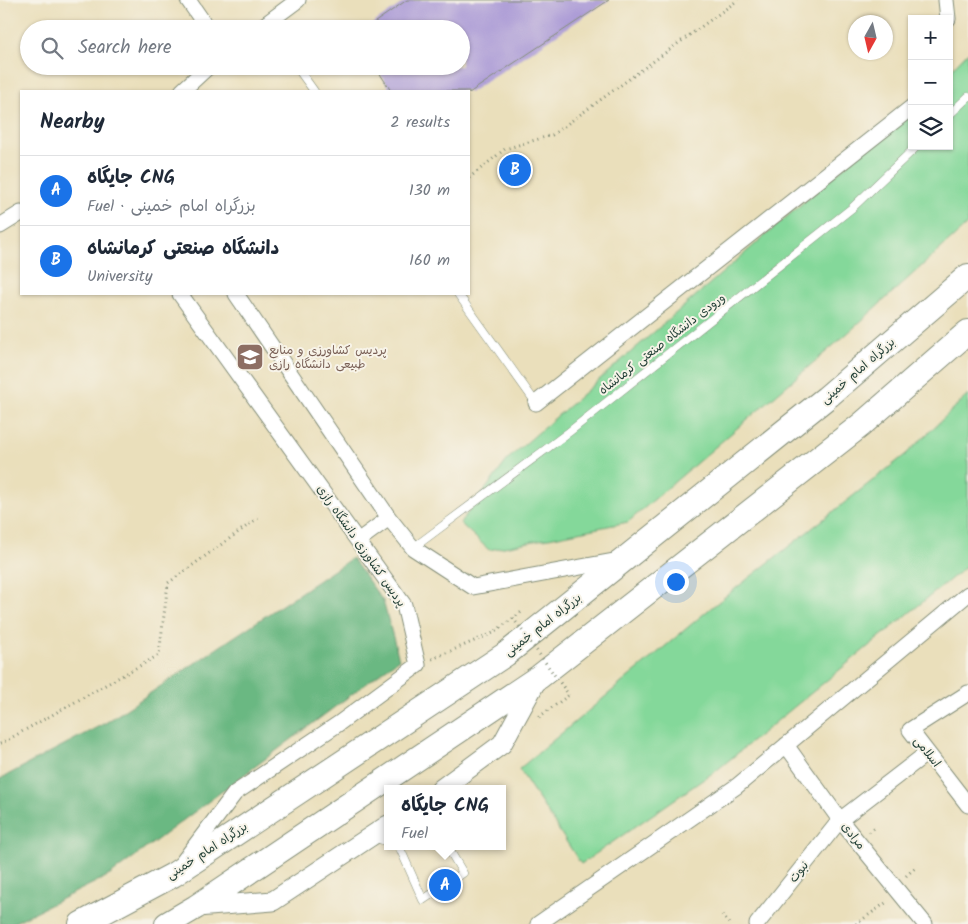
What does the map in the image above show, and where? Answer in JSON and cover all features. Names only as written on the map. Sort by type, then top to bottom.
[{"type":"highway","name":"بزرگراه امام خمینی","points":[[81,924],[173,875],[506,654],[826,398],[968,276]]},
{"type":"highway","points":[[166,924],[196,907],[539,677],[861,425],[968,332]]},
{"type":"street","points":[[188,0],[202,20]]},
{"type":"street","points":[[271,20],[298,0]]},
{"type":"street","points":[[946,0],[948,15]]},
{"type":"street","points":[[183,90],[199,75]]},
{"type":"street","points":[[536,403],[908,110]]},
{"type":"street","points":[[0,226],[20,214]]},
{"type":"street","name":"پردیس کشاورزی دانشگاه رازی","points":[[181,295],[404,605],[418,665]]},
{"type":"street","points":[[237,295],[388,518],[413,548],[473,587],[626,559]]},
{"type":"street","points":[[359,540],[388,518]]},
{"type":"street","points":[[538,924],[738,786],[968,594]]},
{"type":"street","points":[[173,875],[235,793],[338,724],[418,665]]},
{"type":"street","points":[[447,785],[502,744],[539,677]]},
{"type":"street","name":"اسلامی","points":[[968,693],[910,730],[968,805]]},
{"type":"street","name":"مرادی","points":[[786,745],[840,820],[925,924]]},
{"type":"street","name":"نبوت","points":[[757,924],[840,820],[927,753]]},
{"type":"street","points":[[196,907],[273,900],[379,839]]},
{"type":"lane","points":[[302,75],[313,90]]},
{"type":"lane","points":[[953,111],[968,97]]},
{"type":"lane","name":"ورودی دانشگاه صنعتی کرمانشاه","points":[[413,548],[569,432],[852,208],[913,150]]},
{"type":"lane","points":[[459,295],[536,403]]},
{"type":"lane","points":[[401,850],[423,900],[463,873],[449,850]]},
{"type":"path","points":[[470,177],[505,149],[552,135],[738,0]]},
{"type":"path","points":[[0,744],[159,655],[168,583],[258,518]]},
{"type":"path","points":[[418,665],[493,633],[513,618],[569,696],[539,717]]},
{"type":"path","points":[[856,924],[900,894]]},
{"type":"path","points":[[722,915],[729,924]]},
{"type":"green space","points":[[968,52],[968,224],[849,332],[628,522],[489,550],[460,523],[509,458],[908,111],[908,150],[953,150],[953,68]]},
{"type":"green space","points":[[968,395],[968,565],[717,770],[581,864],[519,769],[712,607],[905,455]]},
{"type":"green space","points":[[352,558],[383,601],[399,659],[110,875],[11,924],[0,924],[0,779],[107,722]]},
{"type":"building","points":[[407,0],[609,0],[470,92],[470,90],[390,90],[381,75],[470,75],[470,20],[378,20]]},
{"type":"place","name":"دانشگاه صنعتی کرمانشاه","points":[[515,170]]},
{"type":"place","name":"پردیس کشاورزی و منابع طبیعی دانشگاه رازی","points":[[250,357]]},
{"type":"place","name":"جایگاه CNG","points":[[445,885]]}]
